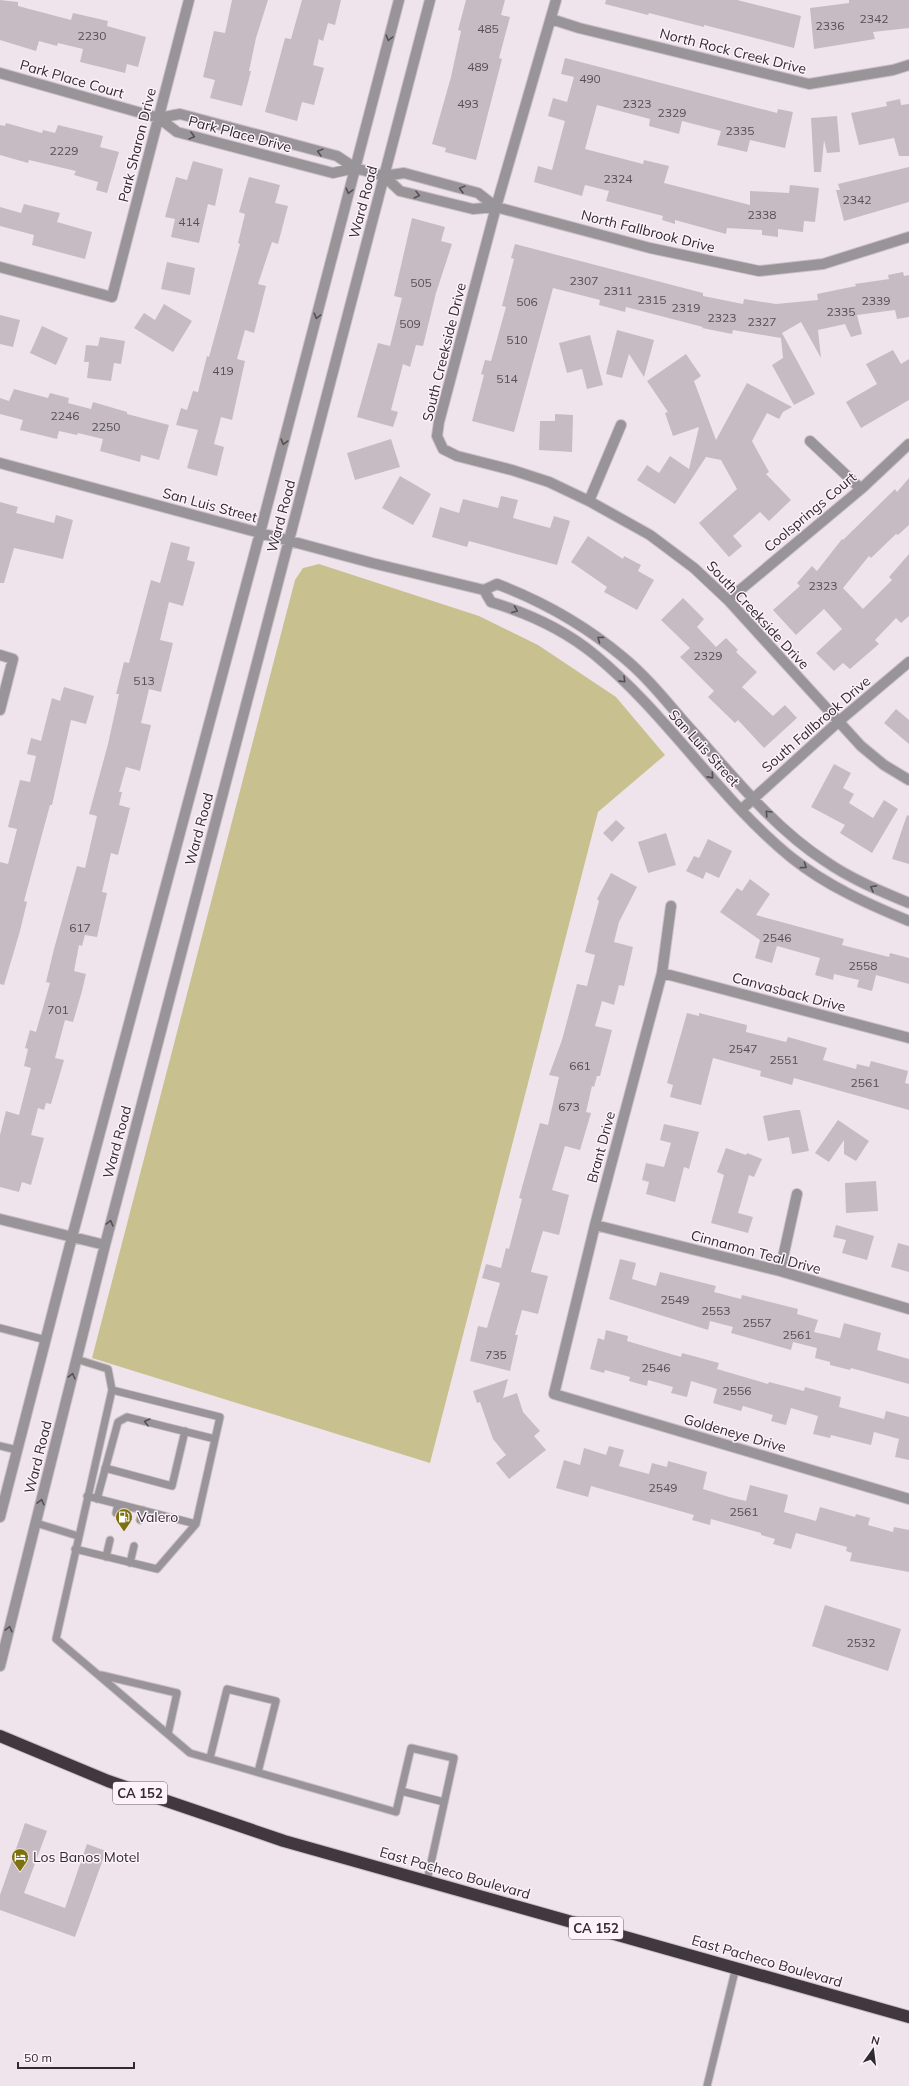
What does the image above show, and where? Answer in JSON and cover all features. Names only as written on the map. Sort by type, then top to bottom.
[{"type":"highway","name":"East Pacheco Boulevard","points":[[0,1736],[108,1782],[173,1805],[284,1840],[909,2017]]},
{"type":"street","name":"Park Sharon Drive","points":[[0,268],[112,297],[189,0]]},
{"type":"street","name":"Ward Road","points":[[0,1517],[72,1236],[260,533],[399,0]]},
{"type":"street","name":"Ward Road","points":[[0,1666],[105,1245],[430,0]]},
{"type":"street","name":"South Creekside Drive","points":[[556,0],[496,207],[439,422],[437,436],[443,449],[457,456],[519,472],[549,482],[589,501],[650,535],[694,568],[728,600],[861,746],[884,765],[909,780]]},
{"type":"street","name":"North Rock Creek Drive","points":[[551,19],[579,28],[810,84],[893,70],[909,65]]},
{"type":"street","name":"Park Place Court","points":[[0,73],[159,118]]},
{"type":"street","name":"Park Place Drive","points":[[159,118],[180,114],[337,156],[355,168],[384,176],[400,191],[473,209],[496,207]]},
{"type":"street","name":"Park Place Drive","points":[[159,118],[177,132],[333,173],[355,168]]},
{"type":"street","name":"North Fallbrook Drive","points":[[384,176],[404,174],[478,193],[496,207],[650,248],[759,271],[823,264],[909,237]]},
{"type":"street","points":[[589,501],[621,425]]},
{"type":"street","points":[[810,440],[861,489]]},
{"type":"street","name":"Coolsprings Court","points":[[728,600],[861,489],[909,444]]},
{"type":"street","name":"San Luis Street","points":[[0,463],[372,563],[484,590],[497,584],[551,607],[604,642],[645,678],[753,798],[802,844],[825,861],[879,891],[909,903]]},
{"type":"street","name":"San Luis Street","points":[[484,590],[490,602],[513,609],[544,623],[594,654],[634,692],[742,809],[792,858],[817,876],[873,906],[909,921]]},
{"type":"street","points":[[0,655],[13,658],[0,710]]},
{"type":"street","name":"South Fallbrook Drive","points":[[742,809],[838,722],[909,662]]},
{"type":"street","name":"Brant Drive","points":[[554,1394],[595,1225],[662,973],[671,906]]},
{"type":"street","name":"Canvasback Drive","points":[[662,973],[909,1038]]},
{"type":"street","points":[[780,1271],[797,1194]]},
{"type":"street","points":[[0,1219],[105,1245]]},
{"type":"street","name":"Cinnamon Teal Drive","points":[[595,1225],[780,1271],[909,1309]]},
{"type":"street","name":"Goldeneye Drive","points":[[554,1394],[909,1499]]},
{"type":"lane","points":[[0,1328],[46,1340]]},
{"type":"lane","points":[[76,1359],[108,1369],[112,1390],[75,1549],[56,1639],[190,1753],[396,1812],[411,1748],[454,1758],[427,1881]]},
{"type":"lane","points":[[75,1549],[157,1569],[196,1524],[220,1417],[112,1390]]},
{"type":"lane","points":[[97,1499],[118,1422],[127,1417],[215,1439]]},
{"type":"lane","points":[[105,1468],[172,1486],[185,1431]]},
{"type":"lane","points":[[0,1446],[17,1450]]},
{"type":"lane","points":[[87,1496],[196,1524]]},
{"type":"lane","points":[[116,1514],[118,1504]]},
{"type":"lane","points":[[140,1520],[143,1510]]},
{"type":"lane","points":[[36,1524],[78,1536]]},
{"type":"lane","points":[[106,1557],[110,1540]]},
{"type":"lane","points":[[130,1563],[134,1546]]},
{"type":"lane","points":[[100,1675],[177,1692],[168,1734]]},
{"type":"lane","points":[[210,1758],[227,1689],[276,1701],[258,1772]]},
{"type":"lane","points":[[401,1791],[444,1802]]},
{"type":"lane","points":[[707,2086],[736,1967]]},
{"type":"shaded area","points":[[319,564],[479,616],[538,645],[616,697],[665,755],[598,812],[430,1463],[92,1358],[295,580],[303,568]]},
{"type":"building","points":[[0,0],[18,2],[18,6],[71,20],[73,13],[108,21],[107,26],[146,37],[138,67],[127,64],[125,73],[80,62],[83,49],[58,43],[57,46],[39,41],[36,51],[0,40]]},
{"type":"building","points":[[232,0],[268,0],[256,38],[249,71],[251,71],[242,106],[210,98],[215,80],[203,77],[214,31],[225,33]]},
{"type":"building","points":[[302,0],[341,0],[335,25],[328,23],[323,41],[319,39],[313,65],[324,68],[314,105],[302,102],[297,121],[265,112],[285,38],[291,39]]},
{"type":"building","points":[[466,0],[505,0],[501,15],[510,17],[499,58],[502,59],[476,160],[445,152],[446,148],[432,144],[451,77],[461,31],[458,30]]},
{"type":"building","points":[[606,0],[737,0],[801,16],[794,48],[704,25],[704,27],[649,13],[648,15],[605,4]]},
{"type":"building","points":[[849,0],[909,0],[909,28],[873,32],[875,39],[814,49],[810,8],[849,3]]},
{"type":"building","points":[[565,58],[777,113],[778,109],[793,112],[785,148],[750,140],[747,152],[717,145],[721,131],[682,121],[679,134],[649,126],[650,119],[597,105],[585,149],[643,164],[644,160],[669,166],[664,183],[750,205],[750,191],[789,193],[790,185],[819,188],[815,222],[804,221],[803,232],[778,229],[778,237],[762,235],[762,230],[727,228],[726,234],[675,220],[675,224],[662,220],[663,216],[606,201],[609,191],[585,185],[582,196],[534,182],[538,166],[552,170],[565,121],[548,116],[553,98],[567,102],[574,77],[561,74]]},
{"type":"building","points":[[900,99],[901,105],[909,104],[909,156],[899,156],[894,138],[859,145],[851,113],[887,106],[886,102]]},
{"type":"building","points":[[837,116],[840,152],[827,153],[824,140],[821,172],[814,172],[811,118]]},
{"type":"building","points":[[6,123],[42,133],[43,130],[55,133],[58,125],[103,136],[100,147],[119,152],[107,193],[96,190],[98,182],[74,175],[76,171],[29,160],[28,163],[0,155],[0,125],[5,126]]},
{"type":"building","points":[[193,161],[223,169],[215,206],[208,204],[199,243],[171,237],[175,219],[165,217],[176,177],[187,180]]},
{"type":"building","points":[[909,167],[909,202],[844,221],[836,190],[840,190],[838,184]]},
{"type":"building","points":[[249,177],[280,185],[275,203],[288,206],[278,244],[272,242],[258,284],[266,286],[254,333],[245,330],[237,359],[245,361],[232,420],[221,417],[214,444],[224,447],[217,476],[187,468],[198,430],[176,425],[181,408],[187,410],[193,391],[198,392],[207,356],[209,357],[240,244],[238,243],[245,214],[239,212]]},
{"type":"building","points":[[24,204],[60,213],[57,222],[92,232],[85,259],[32,245],[34,235],[0,226],[0,207],[21,213]]},
{"type":"building","points":[[412,218],[445,227],[441,241],[452,244],[436,293],[423,346],[416,345],[410,367],[403,364],[391,410],[398,412],[393,427],[357,417],[378,343],[390,346],[402,298],[394,296]]},
{"type":"building","points":[[515,244],[703,293],[703,296],[743,304],[744,299],[776,304],[818,300],[817,294],[856,286],[855,284],[889,279],[888,275],[903,272],[904,276],[909,275],[909,317],[897,319],[895,310],[857,315],[862,334],[851,337],[845,324],[818,330],[821,358],[801,322],[782,333],[815,394],[794,405],[772,365],[783,358],[781,338],[733,330],[732,334],[702,328],[703,327],[626,307],[625,312],[599,305],[600,300],[553,288],[514,432],[472,421],[484,375],[481,374],[485,360],[491,361],[506,307],[502,306],[514,259],[511,258]]},
{"type":"building","points":[[167,262],[195,268],[190,295],[161,289]]},
{"type":"building","points":[[164,304],[192,321],[173,352],[134,328],[144,313],[155,320]]},
{"type":"building","points":[[0,315],[20,320],[13,347],[0,344]]},
{"type":"building","points":[[42,326],[68,338],[56,365],[30,353]]},
{"type":"building","points":[[617,330],[654,340],[644,377],[629,354],[622,378],[606,374]]},
{"type":"building","points":[[590,335],[603,385],[587,389],[582,369],[567,373],[559,343]]},
{"type":"building","points":[[100,337],[125,341],[121,364],[114,363],[111,381],[87,378],[89,362],[84,362],[86,345],[98,346]]},
{"type":"building","points":[[893,350],[901,364],[909,359],[909,400],[861,428],[846,402],[877,384],[866,364]]},
{"type":"building","points":[[686,354],[701,376],[694,381],[716,440],[747,383],[792,407],[783,412],[779,419],[767,413],[752,441],[769,472],[766,474],[791,500],[769,521],[760,512],[733,536],[742,546],[729,557],[699,523],[737,489],[721,460],[706,457],[675,504],[637,480],[647,465],[659,473],[670,456],[689,469],[699,427],[673,436],[665,413],[668,412],[647,381]]},
{"type":"building","points":[[14,389],[48,398],[50,393],[69,398],[68,403],[91,409],[93,402],[127,412],[127,414],[169,425],[159,460],[141,455],[140,462],[100,451],[103,439],[78,433],[77,435],[59,431],[57,439],[20,430],[23,420],[0,414],[0,398],[9,401]]},
{"type":"building","points":[[555,414],[573,415],[572,452],[539,450],[540,421],[555,421]]},
{"type":"building","points":[[391,439],[400,467],[355,480],[347,453]]},
{"type":"building","points":[[400,476],[431,494],[413,525],[382,508]]},
{"type":"building","points":[[909,478],[909,525],[898,535],[896,534],[871,558],[869,556],[843,588],[863,609],[892,580],[889,577],[909,554],[909,616],[901,623],[896,618],[875,640],[879,644],[850,669],[843,663],[834,671],[816,653],[842,629],[824,609],[796,635],[773,610],[800,586],[797,583],[812,566],[817,571],[842,539],[843,540],[895,489],[897,492]]},
{"type":"building","points":[[501,496],[518,500],[513,518],[550,528],[554,516],[570,521],[557,565],[469,541],[467,547],[432,537],[440,507],[459,513],[463,499],[498,508]]},
{"type":"building","points":[[0,502],[18,507],[16,513],[54,523],[56,515],[73,520],[63,559],[14,548],[4,583],[0,583]]},
{"type":"building","points":[[588,536],[623,559],[624,556],[641,565],[638,571],[654,580],[637,610],[604,592],[607,587],[571,562]]},
{"type":"building","points":[[171,542],[190,547],[187,560],[195,562],[183,606],[169,602],[160,640],[173,643],[161,692],[149,689],[141,723],[151,725],[140,771],[126,767],[119,792],[122,792],[119,805],[130,808],[118,855],[111,853],[102,892],[107,893],[97,937],[85,935],[82,946],[79,945],[74,971],[86,974],[82,991],[73,1022],[65,1020],[55,1058],[64,1060],[51,1104],[46,1103],[44,1110],[38,1108],[31,1135],[44,1138],[31,1185],[22,1182],[19,1192],[0,1187],[0,1135],[6,1111],[19,1115],[31,1068],[24,1066],[28,1049],[25,1048],[30,1030],[36,1032],[50,983],[46,982],[77,866],[85,868],[97,816],[89,814],[108,744],[119,694],[116,694],[124,662],[129,663],[151,580],[160,583]]},
{"type":"building","points":[[683,598],[704,619],[697,627],[716,647],[726,638],[738,650],[736,652],[757,672],[742,687],[773,716],[785,705],[797,718],[764,748],[738,720],[735,723],[708,697],[714,691],[680,657],[690,648],[661,620]]},
{"type":"building","points":[[64,687],[94,696],[86,724],[71,720],[52,805],[50,805],[24,901],[27,902],[4,985],[0,984],[0,862],[8,864],[17,829],[8,827],[20,780],[30,782],[36,756],[27,754],[31,738],[41,741],[52,698],[60,701]]},
{"type":"building","points":[[896,709],[909,720],[909,744],[884,723]]},
{"type":"building","points":[[834,764],[851,773],[843,788],[854,794],[849,803],[873,818],[884,800],[898,809],[872,853],[840,833],[845,825],[811,807]]},
{"type":"building","points":[[907,815],[909,816],[909,864],[892,859]]},
{"type":"building","points":[[616,820],[625,828],[612,842],[603,833]]},
{"type":"building","points":[[666,833],[676,865],[648,873],[638,842]]},
{"type":"building","points":[[708,839],[732,851],[719,878],[706,872],[703,879],[686,871],[694,856],[699,858]]},
{"type":"building","points":[[611,873],[637,887],[619,922],[614,942],[633,947],[624,986],[619,985],[614,1005],[602,1001],[595,1026],[612,1030],[600,1076],[597,1076],[594,1087],[592,1086],[586,1112],[591,1113],[580,1150],[565,1146],[552,1190],[569,1195],[559,1235],[543,1231],[531,1272],[548,1276],[538,1314],[522,1310],[515,1335],[518,1335],[510,1371],[470,1361],[478,1326],[487,1328],[500,1283],[482,1278],[486,1264],[501,1268],[506,1248],[509,1249],[522,1199],[519,1198],[540,1123],[548,1125],[559,1077],[549,1075],[562,1040],[577,984],[587,986],[595,955],[585,952],[599,901],[597,899]]},
{"type":"building","points":[[750,879],[770,894],[756,915],[844,939],[842,945],[889,957],[890,953],[909,958],[909,984],[876,975],[872,991],[857,987],[859,980],[834,974],[833,980],[815,975],[820,958],[777,946],[772,963],[755,958],[760,940],[720,912],[737,888],[742,891]]},
{"type":"building","points":[[687,1013],[699,1016],[699,1013],[747,1025],[746,1032],[786,1042],[788,1037],[827,1048],[823,1060],[856,1069],[857,1064],[869,1067],[871,1061],[908,1071],[905,1083],[909,1084],[909,1110],[794,1078],[792,1085],[760,1076],[761,1071],[713,1058],[701,1105],[670,1097],[673,1085],[667,1083]]},
{"type":"building","points":[[800,1110],[809,1151],[792,1154],[789,1137],[768,1141],[763,1116]]},
{"type":"building","points":[[838,1120],[869,1141],[856,1161],[844,1154],[844,1140],[829,1162],[815,1153]]},
{"type":"building","points":[[664,1124],[699,1132],[689,1169],[684,1167],[675,1202],[646,1194],[649,1182],[642,1180],[646,1163],[664,1167],[671,1143],[660,1140]]},
{"type":"building","points":[[726,1148],[746,1155],[747,1153],[762,1159],[754,1177],[749,1175],[738,1213],[753,1217],[748,1233],[711,1223],[724,1175],[717,1172]]},
{"type":"building","points":[[876,1181],[878,1211],[846,1213],[845,1183]]},
{"type":"building","points":[[836,1225],[874,1236],[867,1260],[842,1253],[846,1240],[833,1237]]},
{"type":"building","points":[[898,1243],[909,1246],[909,1272],[891,1267]]},
{"type":"building","points":[[620,1259],[636,1263],[632,1279],[656,1286],[660,1272],[716,1286],[714,1292],[741,1299],[742,1295],[798,1309],[797,1314],[818,1320],[814,1332],[840,1338],[844,1323],[881,1333],[877,1350],[909,1359],[909,1384],[851,1368],[850,1370],[830,1365],[830,1362],[815,1358],[817,1348],[793,1342],[791,1350],[731,1333],[733,1327],[710,1321],[708,1330],[609,1299]]},
{"type":"building","points":[[606,1330],[628,1336],[627,1341],[681,1357],[682,1353],[719,1363],[717,1369],[768,1384],[769,1382],[804,1391],[805,1387],[841,1397],[839,1407],[884,1419],[886,1411],[909,1417],[909,1460],[895,1457],[899,1439],[874,1432],[871,1445],[831,1435],[830,1438],[813,1434],[818,1416],[791,1408],[786,1425],[771,1421],[773,1415],[743,1406],[741,1411],[713,1403],[717,1389],[691,1381],[687,1397],[671,1393],[673,1387],[648,1380],[647,1386],[629,1381],[630,1377],[605,1370],[604,1373],[590,1369],[598,1338],[604,1340]]},
{"type":"building","points":[[508,1379],[503,1398],[517,1393],[523,1412],[540,1431],[534,1436],[546,1450],[509,1479],[496,1463],[506,1455],[493,1439],[480,1402],[477,1403],[473,1391]]},
{"type":"building","points":[[609,1446],[624,1450],[619,1466],[649,1474],[652,1463],[667,1467],[668,1461],[707,1472],[703,1489],[729,1497],[746,1501],[750,1485],[788,1495],[784,1512],[816,1521],[820,1507],[855,1517],[856,1514],[870,1518],[868,1525],[893,1532],[894,1527],[909,1530],[909,1572],[850,1561],[852,1553],[846,1551],[847,1547],[796,1533],[791,1549],[773,1544],[775,1539],[761,1535],[761,1533],[711,1519],[710,1525],[692,1520],[694,1515],[591,1486],[588,1497],[556,1488],[564,1460],[580,1465],[584,1448],[606,1455]]},
{"type":"building","points":[[825,1605],[901,1629],[888,1671],[812,1646]]},
{"type":"building","name":"Los Banos Motel","points":[[25,1823],[47,1831],[24,1893],[65,1908],[87,1844],[106,1851],[75,1937],[0,1910],[0,1895]]},
{"type":"place","name":"Valero","points":[[124,1532]]},
{"type":"place","name":"Los Banos Motel","points":[[20,1872]]}]
